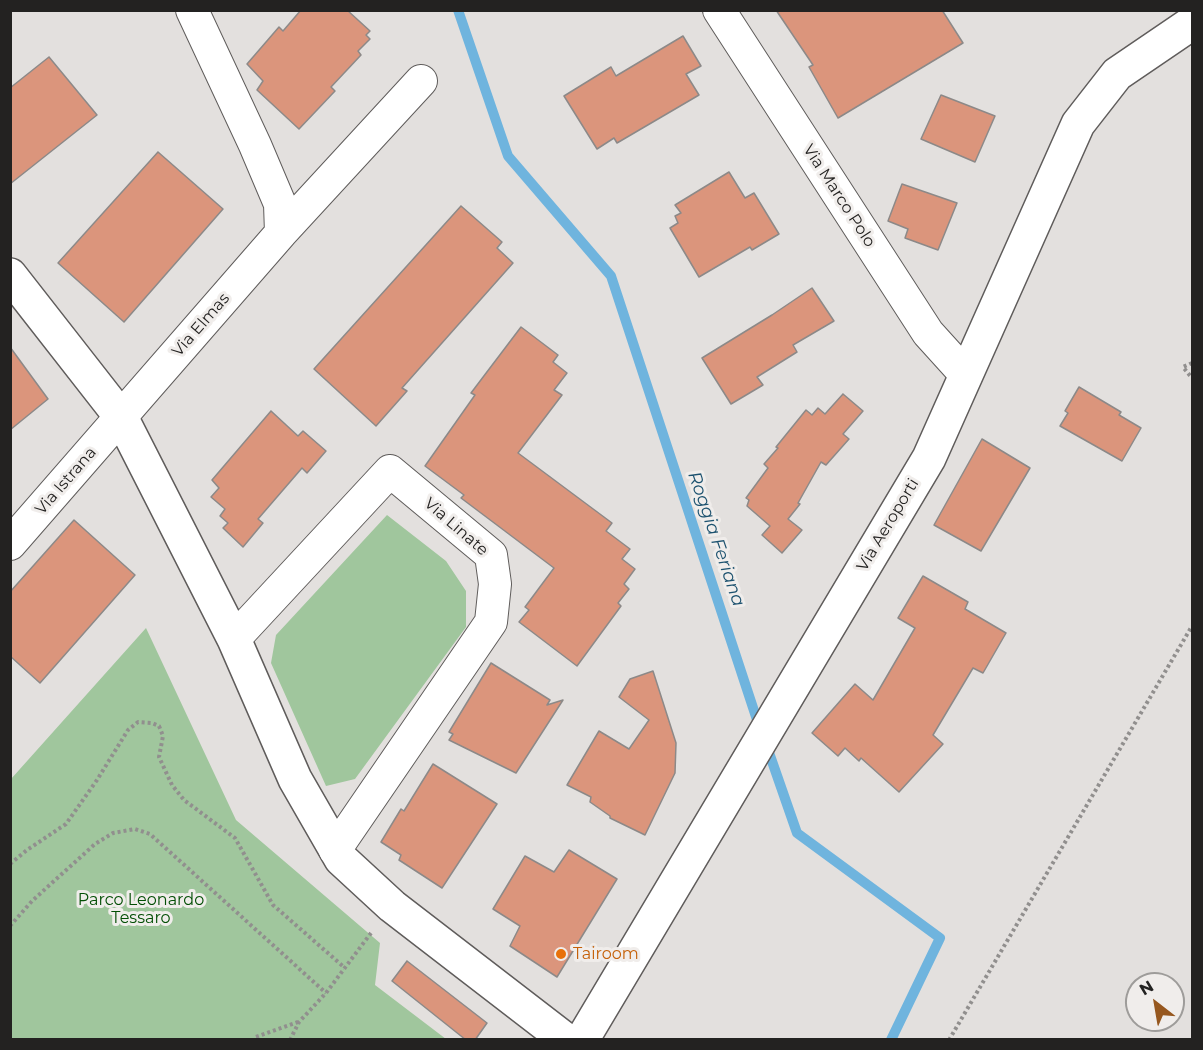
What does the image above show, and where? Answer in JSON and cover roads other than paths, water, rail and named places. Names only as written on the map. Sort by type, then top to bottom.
[{"type":"street","points":[[192,10],[280,204],[281,233]]},
{"type":"street","name":"Via Marco Polo","points":[[718,10],[928,333],[966,375]]},
{"type":"street","name":"Via Aeroporti","points":[[582,1040],[734,781],[929,458],[1078,124],[1118,74],[1192,23]]},
{"type":"street","name":"Via Elmas","points":[[121,417],[281,233],[421,81]]},
{"type":"street","points":[[10,274],[121,417],[234,639],[295,779],[341,859],[392,906],[566,1040]]},
{"type":"street","name":"Via Istrana","points":[[10,544],[121,417]]},
{"type":"street","name":"Via Linate","points":[[234,639],[390,471],[491,555],[495,584],[490,622],[335,850]]},
{"type":"waterway","name":"Roggia Feriana","points":[[458,10],[508,156],[611,276],[760,729]]},
{"type":"waterway","name":"Roggia Feriana","points":[[766,744],[797,833],[940,938],[891,1040]]},
{"type":"place","name":"Tairoom","points":[[561,954]]},
{"type":"park label","name":"Parco Leonardo Tessaro","points":[[141,909]]}]
